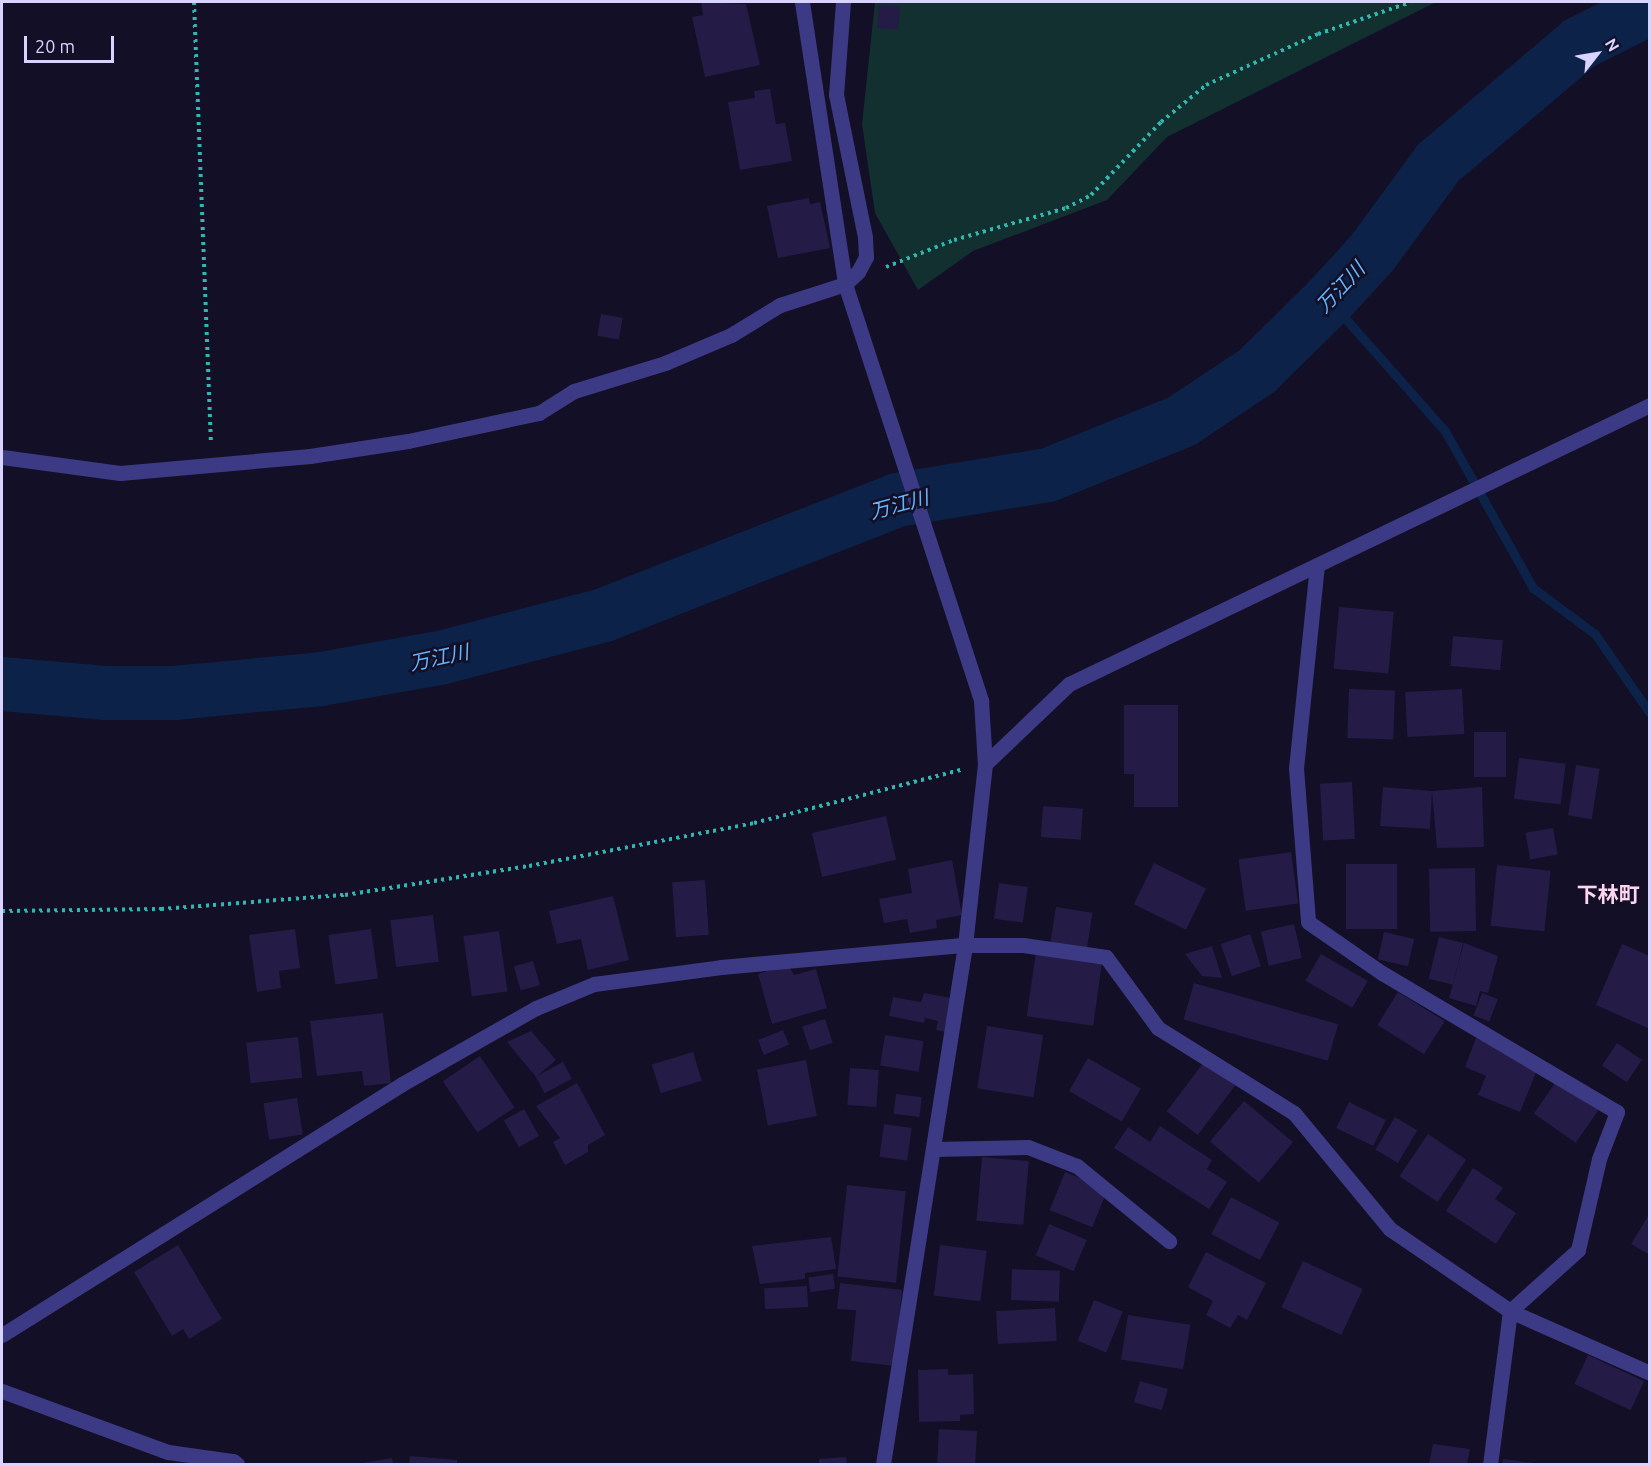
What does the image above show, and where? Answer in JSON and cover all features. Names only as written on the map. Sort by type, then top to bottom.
[{"type":"street","points":[[802,2],[845,284],[981,701],[985,764],[965,945],[883,1464]]},
{"type":"street","points":[[2,457],[120,473],[310,456],[408,441],[539,413],[574,392],[665,363],[731,335],[780,305],[845,284],[858,272],[867,257],[836,94],[843,2]]},
{"type":"street","points":[[985,764],[1069,684],[1650,405]]},
{"type":"street","points":[[1317,565],[1296,768],[1308,922],[1382,974],[1617,1112],[1599,1159],[1578,1250],[1510,1311],[1490,1464]]},
{"type":"street","points":[[2,1335],[402,1084],[536,1008],[594,984],[721,967],[965,945],[1023,945],[1106,957],[1158,1028],[1294,1113],[1390,1229],[1510,1311],[1650,1373]]},
{"type":"street","points":[[933,1149],[1028,1147],[1077,1166],[1169,1241]]},
{"type":"street","points":[[2,1391],[168,1452],[232,1461],[237,1464]]},
{"type":"path","points":[[194,2],[212,464]]},
{"type":"path","points":[[845,284],[954,240],[1066,208],[1090,195],[1161,122],[1206,85],[1318,34],[1411,2]]},
{"type":"path","points":[[2,910],[161,909],[345,895],[529,866],[754,823],[985,764]]},
{"type":"green space","points":[[875,2],[1436,2],[1167,137],[1107,200],[973,251],[918,290],[875,213],[862,124]]},
{"type":"building","points":[[701,2],[746,4],[760,65],[705,77],[692,17],[703,15]]},
{"type":"building","points":[[879,5],[900,7],[898,30],[877,28]]},
{"type":"building","points":[[770,89],[776,124],[785,123],[792,161],[740,170],[728,102],[755,98],[754,91]]},
{"type":"building","points":[[809,198],[810,204],[820,202],[830,248],[778,258],[767,206]]},
{"type":"building","points":[[601,314],[623,318],[619,339],[597,336]]},
{"type":"building","points":[[1339,607],[1394,612],[1388,674],[1334,669]]},
{"type":"building","points":[[1453,636],[1503,640],[1500,670],[1450,666]]},
{"type":"building","points":[[1349,689],[1395,691],[1393,740],[1347,738]]},
{"type":"building","points":[[1462,689],[1464,734],[1407,737],[1405,692]]},
{"type":"building","points":[[1124,705],[1178,705],[1178,807],[1134,807],[1134,774],[1124,774]]},
{"type":"building","points":[[1474,732],[1506,732],[1506,777],[1474,777]]},
{"type":"building","points":[[1519,758],[1566,764],[1561,804],[1514,799]]},
{"type":"building","points":[[1576,765],[1600,769],[1592,819],[1568,815]]},
{"type":"building","points":[[1352,782],[1355,839],[1323,841],[1320,784]]},
{"type":"building","points":[[1383,787],[1432,791],[1430,829],[1380,826]]},
{"type":"building","points":[[1482,787],[1484,847],[1437,848],[1432,791]]},
{"type":"building","points":[[1043,806],[1083,809],[1081,840],[1041,837]]},
{"type":"building","points":[[886,816],[896,860],[822,877],[812,833]]},
{"type":"building","points":[[1553,828],[1558,855],[1530,859],[1525,833]]},
{"type":"building","points":[[1291,852],[1298,903],[1246,911],[1239,859]]},
{"type":"building","points":[[952,860],[962,915],[936,920],[937,928],[910,933],[907,919],[884,923],[879,899],[912,893],[908,869]]},
{"type":"building","points":[[1154,863],[1206,888],[1186,930],[1134,904]]},
{"type":"building","points":[[1346,864],[1397,864],[1397,929],[1346,929]]},
{"type":"building","points":[[1497,865],[1551,871],[1544,931],[1491,926]]},
{"type":"building","points":[[1475,868],[1476,931],[1430,932],[1429,869]]},
{"type":"building","points":[[705,880],[709,935],[676,937],[672,882]]},
{"type":"building","points":[[999,883],[1028,887],[1023,923],[994,919]]},
{"type":"building","points":[[613,896],[629,960],[588,970],[581,939],[557,944],[549,911]]},
{"type":"building","points":[[1056,907],[1093,913],[1087,948],[1050,943]]},
{"type":"building","points":[[433,915],[439,962],[396,967],[390,920]]},
{"type":"building","points":[[1294,924],[1302,958],[1269,966],[1261,932]]},
{"type":"building","points":[[295,929],[300,968],[279,971],[281,988],[257,992],[249,935]]},
{"type":"building","points":[[371,929],[378,979],[335,984],[328,935]]},
{"type":"building","points":[[499,931],[507,991],[472,996],[463,936]]},
{"type":"building","points":[[1384,932],[1414,939],[1408,966],[1378,959]]},
{"type":"building","points":[[1250,934],[1261,966],[1232,976],[1221,944]]},
{"type":"building","points":[[1439,937],[1463,943],[1453,985],[1429,979]]},
{"type":"building","points":[[1464,943],[1498,956],[1488,993],[1480,991],[1476,1006],[1449,998]]},
{"type":"building","points":[[1622,944],[1650,956],[1650,1029],[1596,1005]]},
{"type":"building","points":[[1212,946],[1222,978],[1202,976],[1185,954]]},
{"type":"building","points":[[1036,951],[1102,960],[1093,1026],[1027,1016]]},
{"type":"building","points":[[1321,954],[1368,981],[1352,1008],[1306,981]]},
{"type":"building","points":[[533,961],[540,985],[521,991],[514,967]]},
{"type":"building","points":[[788,965],[794,975],[816,969],[827,1008],[772,1024],[758,974]]},
{"type":"building","points":[[1194,983],[1338,1024],[1328,1061],[1184,1020]]},
{"type":"building","points":[[1398,992],[1445,1021],[1424,1054],[1377,1025]]},
{"type":"building","points":[[924,993],[951,998],[945,1032],[936,1030],[938,1021],[925,1018],[924,1023],[889,1016],[893,997],[921,1002]]},
{"type":"building","points":[[1482,993],[1498,999],[1489,1021],[1473,1015]]},
{"type":"building","points":[[383,1013],[391,1083],[364,1086],[362,1071],[317,1076],[310,1021]]},
{"type":"building","points":[[825,1019],[833,1043],[810,1050],[802,1026]]},
{"type":"building","points":[[987,1026],[1043,1035],[1033,1097],[977,1088]]},
{"type":"building","points":[[783,1030],[789,1045],[764,1055],[758,1040]]},
{"type":"building","points":[[531,1031],[556,1060],[536,1077],[507,1042]]},
{"type":"building","points":[[885,1035],[924,1041],[919,1072],[880,1066]]},
{"type":"building","points":[[298,1037],[302,1078],[251,1083],[246,1042]]},
{"type":"building","points":[[1476,1038],[1539,1065],[1520,1112],[1478,1095],[1486,1076],[1465,1067]]},
{"type":"building","points":[[1617,1043],[1642,1060],[1627,1082],[1602,1065]]},
{"type":"building","points":[[693,1052],[702,1081],[661,1093],[652,1065]]},
{"type":"building","points":[[480,1056],[515,1107],[477,1133],[443,1081]]},
{"type":"building","points":[[1088,1058],[1141,1088],[1122,1121],[1069,1091]]},
{"type":"building","points":[[806,1060],[817,1116],[768,1125],[757,1070]]},
{"type":"building","points":[[563,1062],[572,1079],[545,1093],[536,1077]]},
{"type":"building","points":[[1204,1062],[1235,1085],[1198,1135],[1167,1112]]},
{"type":"building","points":[[850,1068],[879,1070],[876,1107],[847,1105]]},
{"type":"building","points":[[1558,1079],[1600,1108],[1576,1143],[1534,1113]]},
{"type":"building","points":[[577,1083],[605,1135],[588,1145],[588,1152],[565,1165],[553,1142],[560,1138],[536,1106]]},
{"type":"building","points":[[896,1094],[922,1097],[919,1117],[894,1114]]},
{"type":"building","points":[[297,1098],[303,1135],[269,1140],[263,1103]]},
{"type":"building","points":[[1244,1101],[1293,1142],[1259,1183],[1210,1142]]},
{"type":"building","points":[[1349,1102],[1386,1120],[1373,1146],[1336,1128]]},
{"type":"building","points":[[524,1109],[539,1136],[519,1147],[504,1120]]},
{"type":"building","points":[[1395,1117],[1417,1130],[1398,1163],[1375,1150]]},
{"type":"building","points":[[884,1124],[912,1128],[907,1161],[879,1157]]},
{"type":"building","points":[[1160,1126],[1212,1160],[1207,1169],[1227,1182],[1209,1209],[1114,1148],[1128,1127],[1150,1142]]},
{"type":"building","points":[[1428,1134],[1466,1160],[1438,1202],[1399,1176]]},
{"type":"building","points":[[982,1157],[1029,1161],[1023,1225],[976,1221]]},
{"type":"building","points":[[1473,1168],[1503,1188],[1495,1199],[1516,1213],[1496,1244],[1446,1211]]},
{"type":"building","points":[[1065,1172],[1108,1189],[1092,1227],[1050,1210]]},
{"type":"building","points":[[847,1185],[906,1191],[896,1283],[837,1276]]},
{"type":"building","points":[[1231,1197],[1280,1223],[1260,1260],[1211,1234]]},
{"type":"building","points":[[1650,1213],[1650,1255],[1631,1244]]},
{"type":"building","points":[[1049,1224],[1087,1240],[1073,1271],[1036,1255]]},
{"type":"building","points":[[831,1237],[836,1269],[805,1273],[805,1279],[760,1284],[752,1246]]},
{"type":"building","points":[[178,1245],[222,1319],[189,1339],[183,1329],[172,1336],[134,1272]]},
{"type":"building","points":[[940,1245],[987,1251],[980,1301],[934,1296]]},
{"type":"building","points":[[1206,1252],[1266,1283],[1247,1320],[1238,1315],[1230,1328],[1206,1315],[1213,1301],[1188,1287]]},
{"type":"building","points":[[1303,1261],[1363,1289],[1341,1335],[1281,1307]]},
{"type":"building","points":[[1012,1269],[1060,1271],[1059,1302],[1011,1300]]},
{"type":"building","points":[[833,1274],[835,1289],[810,1292],[808,1277]]},
{"type":"building","points":[[840,1283],[902,1290],[894,1366],[851,1361],[856,1310],[837,1309]]},
{"type":"building","points":[[807,1286],[808,1307],[765,1309],[764,1288]]},
{"type":"building","points":[[1094,1300],[1123,1312],[1106,1352],[1078,1341]]},
{"type":"building","points":[[1055,1308],[1057,1341],[998,1344],[996,1311]]},
{"type":"building","points":[[1128,1315],[1190,1325],[1183,1369],[1121,1359]]},
{"type":"building","points":[[1588,1355],[1644,1381],[1631,1410],[1574,1384]]},
{"type":"building","points":[[948,1369],[948,1375],[973,1374],[974,1414],[960,1415],[960,1421],[919,1422],[918,1370]]},
{"type":"building","points":[[1140,1381],[1168,1389],[1162,1410],[1134,1402]]},
{"type":"building","points":[[939,1429],[977,1431],[975,1464],[937,1464]]},
{"type":"building","points":[[1433,1444],[1470,1449],[1467,1464],[1429,1464]]},
{"type":"building","points":[[410,1456],[457,1460],[457,1464],[409,1464]]},
{"type":"building","points":[[846,1457],[847,1464],[819,1464],[819,1459]]},
{"type":"building","points":[[392,1458],[393,1464],[363,1464],[363,1463]]},
{"type":"building","points":[[1503,1459],[1535,1463],[1535,1464],[1502,1464]]},
{"type":"waterway","name":"万江川","points":[[2,684],[105,693],[174,693],[321,679],[444,657],[604,615],[897,500],[1048,475],[1182,421],[1257,371],[1329,300],[1372,253],[1438,163],[1580,43],[1650,8]]},
{"type":"waterway","points":[[1329,300],[1445,431],[1533,588],[1595,634],[1650,713]]},
{"type":"district","name":"下林町","points":[[1608,894]]}]
